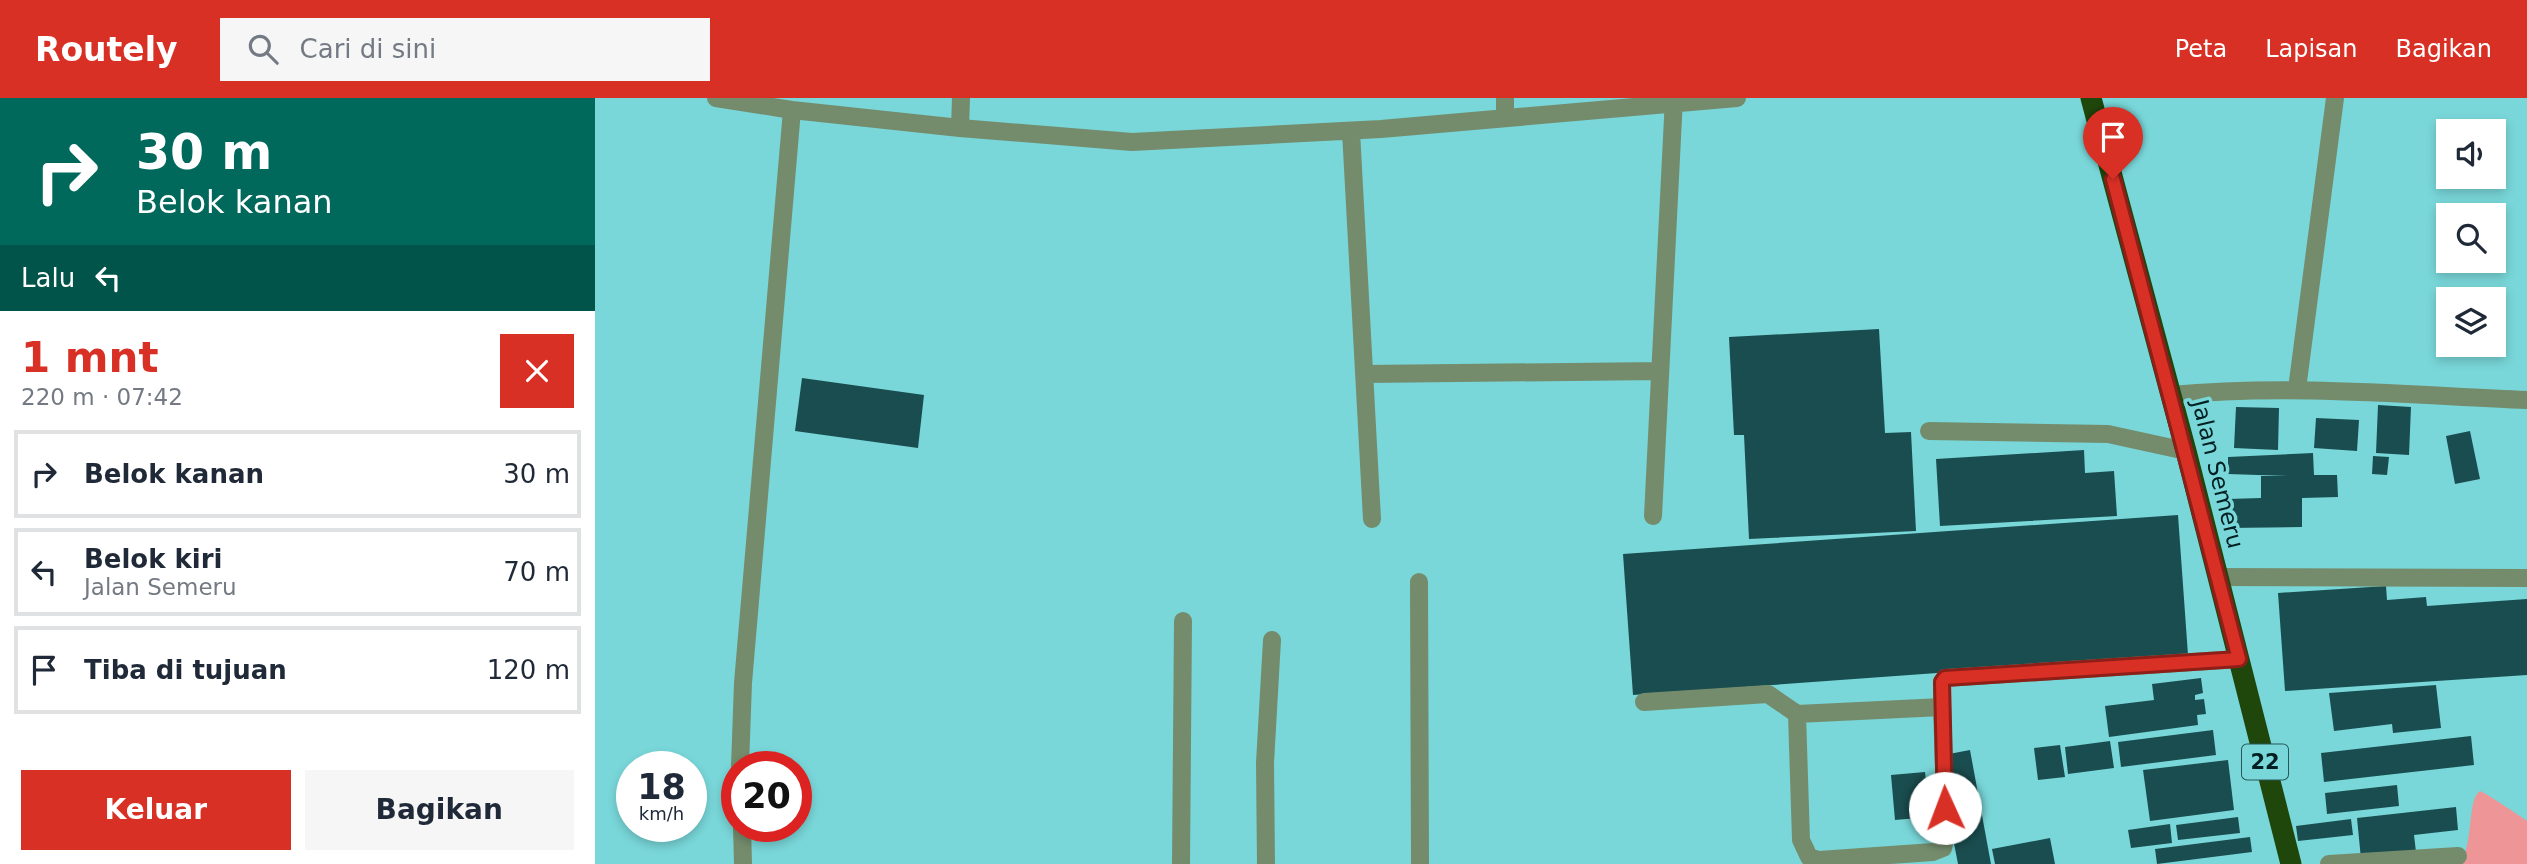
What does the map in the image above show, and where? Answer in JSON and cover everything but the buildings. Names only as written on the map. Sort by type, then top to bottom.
[{"type":"highway","name":"Jalan Semeru","points":[[2091,98],[2186,451],[2291,864]]},
{"type":"street","points":[[716,98],[792,110],[960,128],[1132,142],[1351,131],[1674,101],[1737,98]]},
{"type":"street","points":[[960,128],[961,98]]},
{"type":"street","points":[[1505,98],[1505,117]]},
{"type":"street","points":[[2297,389],[2335,98]]},
{"type":"street","points":[[1653,516],[1674,101]]},
{"type":"street","points":[[741,751],[743,683],[792,110]]},
{"type":"street","points":[[1351,131],[1372,519]]},
{"type":"street","points":[[1364,374],[1660,371]]},
{"type":"street","points":[[2171,395],[2230,389],[2297,389],[2527,400]]},
{"type":"street","points":[[1929,431],[2088,432],[2146,441],[2186,451]]},
{"type":"street","points":[[2218,577],[2527,578]]},
{"type":"street","points":[[1419,582],[1420,864]]},
{"type":"street","points":[[1181,864],[1183,621]]},
{"type":"street","points":[[1266,864],[1265,763],[1272,640]]},
{"type":"street","points":[[1797,714],[1801,840],[1809,857],[1819,860],[1933,852],[1943,848],[1946,834],[1942,707],[1942,682],[1945,678],[2239,659]]},
{"type":"street","points":[[1644,702],[1768,694],[1797,714],[1942,707]]},
{"type":"street","points":[[742,842],[743,864]]},
{"type":"street","points":[[2329,864],[2458,856]]},
{"type":"shaded area","points":[[2480,791],[2527,821],[2527,864],[2460,864],[2467,845],[2473,803]]},
{"type":"route","points":[[1945,808],[1943,679],[2239,659],[2113,179]]}]
